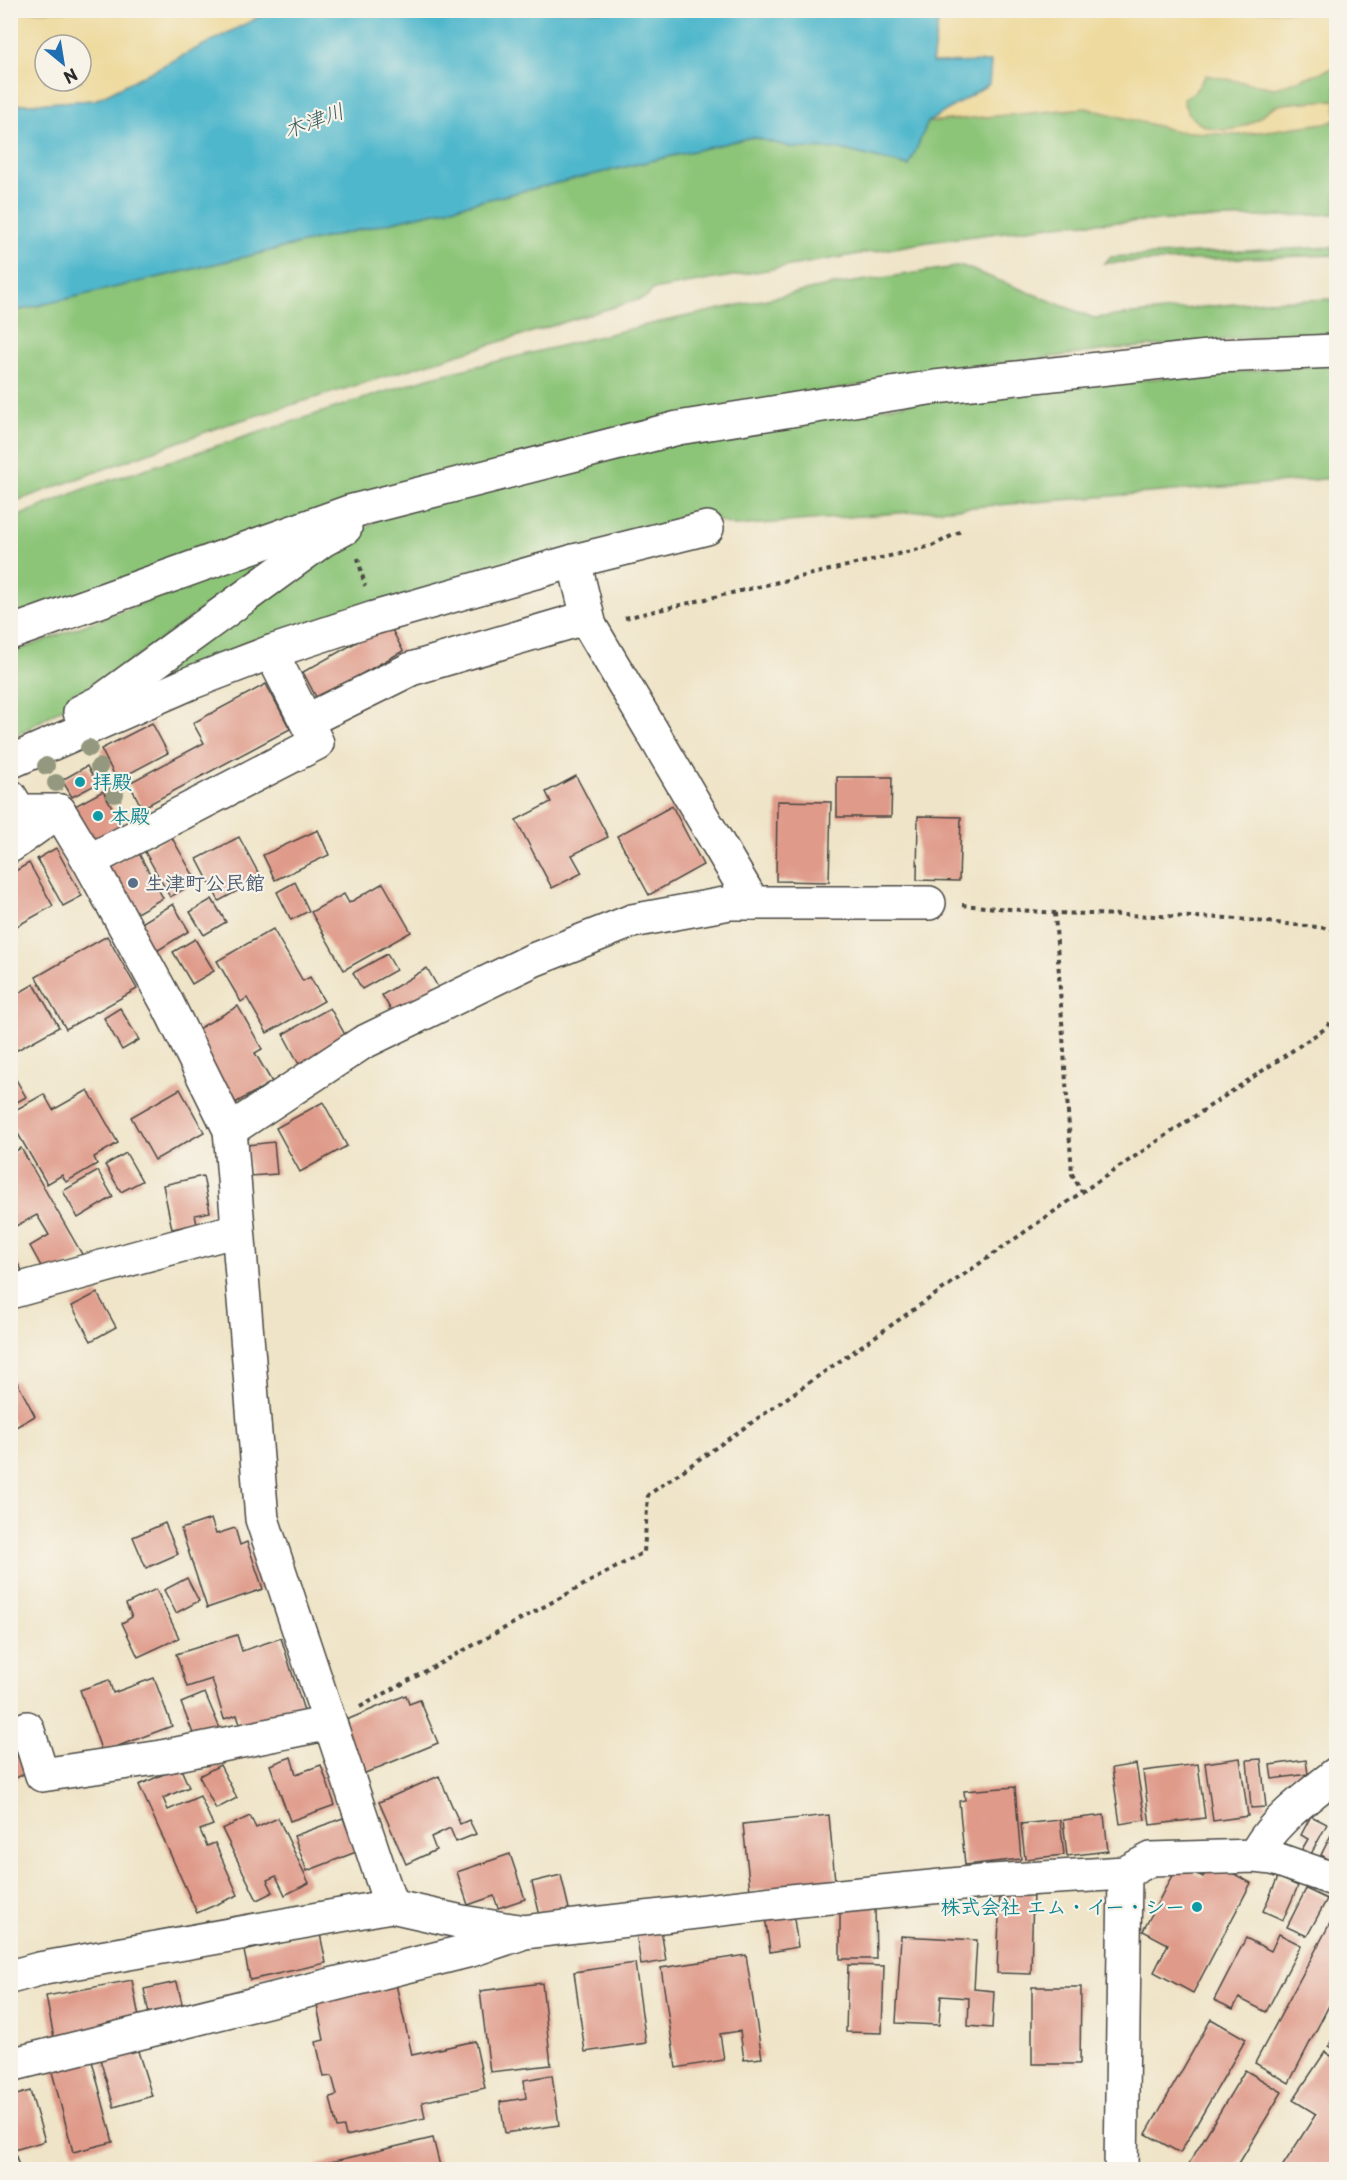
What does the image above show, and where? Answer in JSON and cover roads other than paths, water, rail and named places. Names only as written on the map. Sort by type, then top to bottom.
[{"type":"street","points":[[10,633],[349,519],[678,428],[935,387],[1217,357],[1336,351]]},
{"type":"street","points":[[10,756],[40,732],[100,702],[349,519]]},
{"type":"street","points":[[10,762],[190,683],[271,652],[374,618],[574,561],[707,528]]},
{"type":"street","points":[[574,561],[590,626],[753,903]]},
{"type":"street","points":[[306,721],[411,669],[578,620],[590,626]]},
{"type":"street","points":[[89,861],[317,743],[271,652]]},
{"type":"street","points":[[10,796],[19,811],[59,811]]},
{"type":"street","points":[[59,811],[167,1003],[230,1130],[235,1167],[237,1230],[262,1519],[392,1906]]},
{"type":"street","points":[[10,846],[59,811]]},
{"type":"street","points":[[230,1130],[362,1043],[533,960],[632,921],[730,903],[929,903]]},
{"type":"street","points":[[10,1292],[237,1230]]},
{"type":"street","points":[[27,1728],[42,1775],[162,1757],[330,1723]]},
{"type":"street","points":[[1255,1856],[1261,1842],[1309,1796],[1336,1774]]},
{"type":"street","points":[[10,2065],[471,1950],[524,1932],[992,1881],[1125,1873],[1151,1859],[1255,1856],[1273,1858],[1336,1880]]},
{"type":"street","points":[[1121,2169],[1125,1873]]},
{"type":"street","points":[[10,1977],[50,1967],[392,1906],[462,1922],[524,1932]]},
{"type":"water","name":"木津川","points":[[271,11],[955,11],[938,22],[932,63],[991,62],[989,84],[928,122],[909,166],[840,149],[794,148],[752,137],[11,312],[11,105],[95,100]]},
{"type":"place","name":"拝殿","points":[[80,782]]},
{"type":"place","name":"本殿","points":[[98,816]]},
{"type":"place","name":"生津町公民館","points":[[133,883]]},
{"type":"place","name":"株式会社 エム・イー・シー","points":[[1197,1907]]}]
